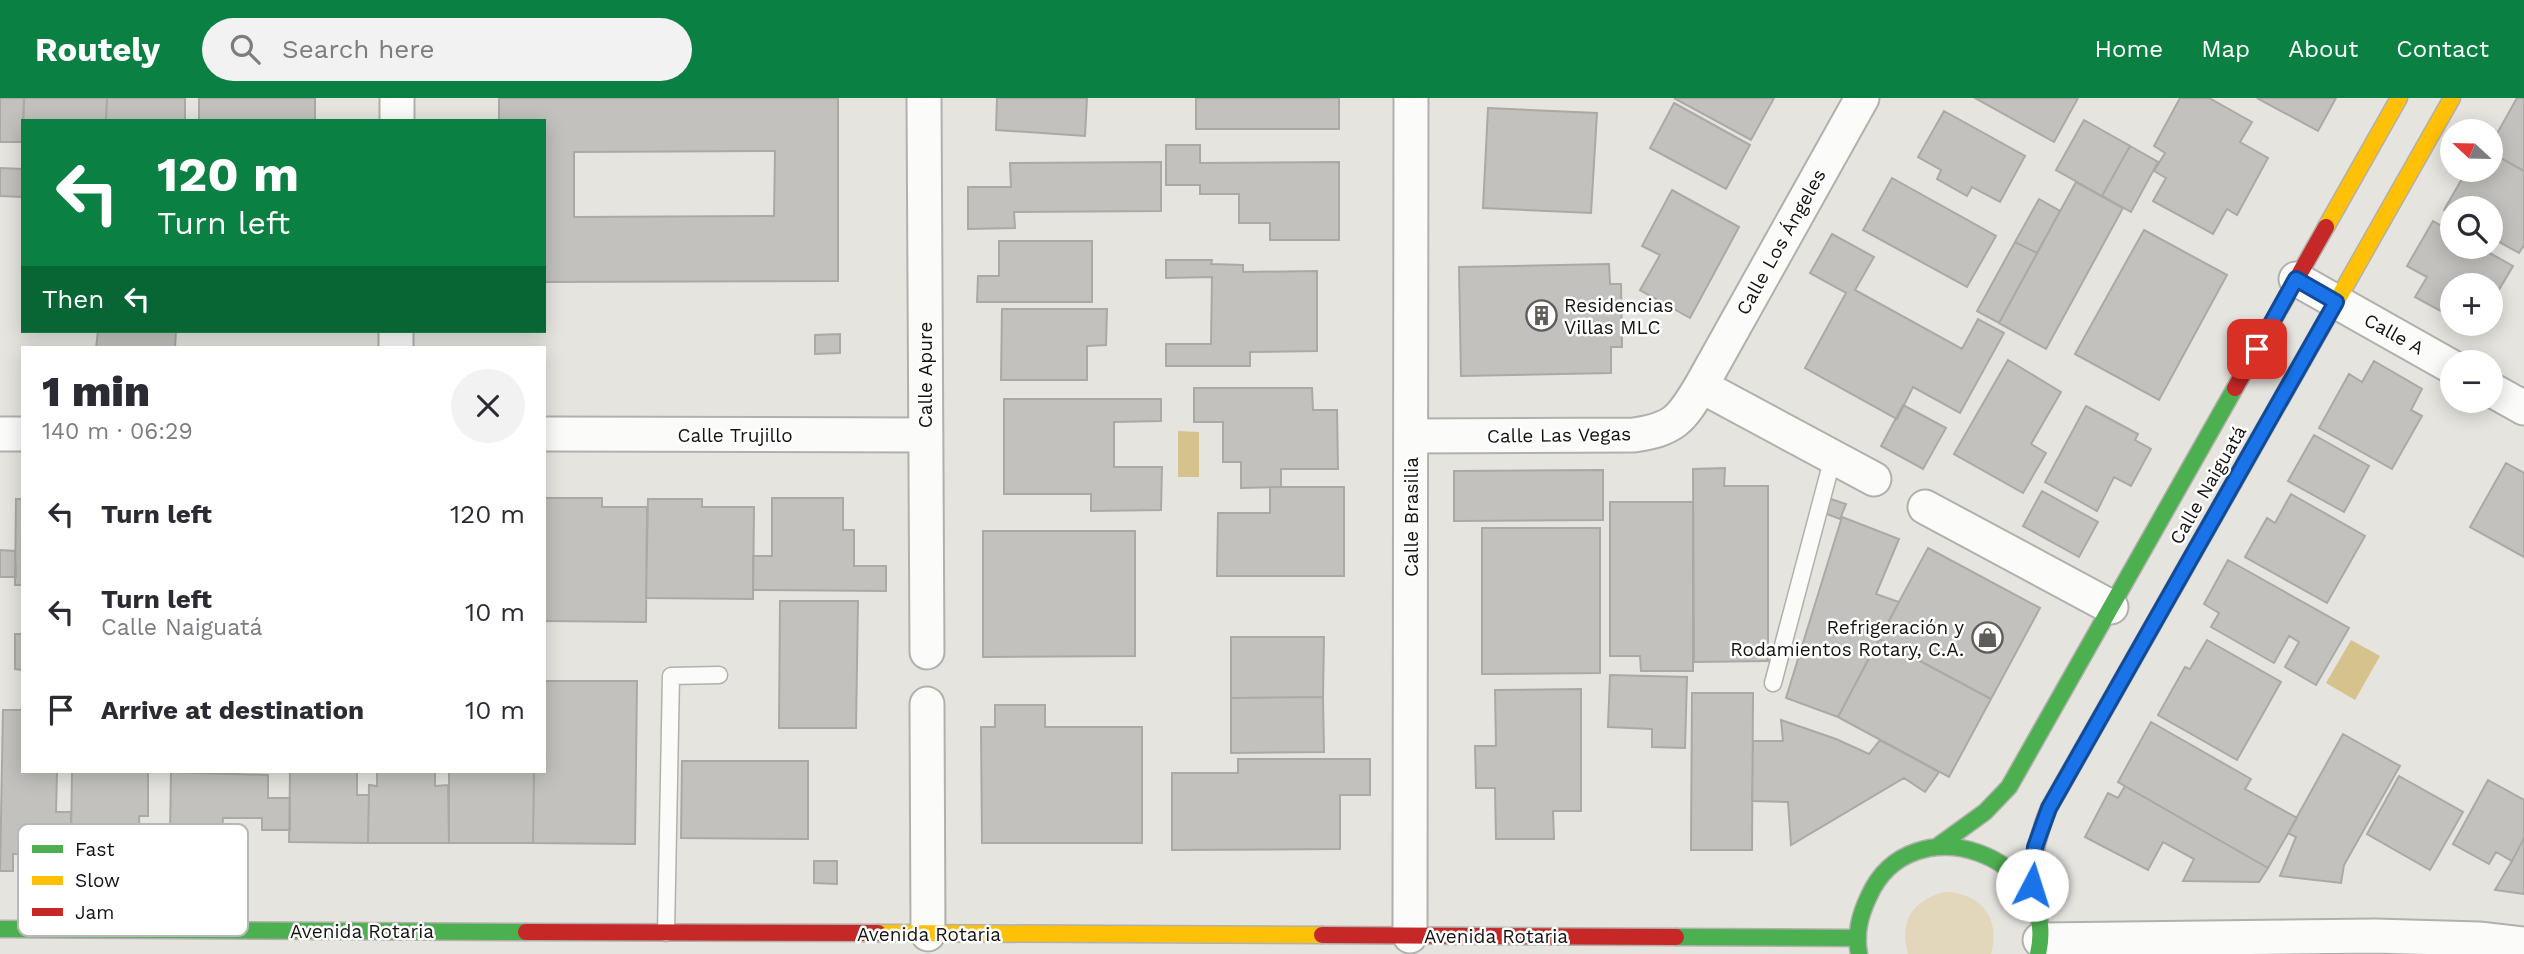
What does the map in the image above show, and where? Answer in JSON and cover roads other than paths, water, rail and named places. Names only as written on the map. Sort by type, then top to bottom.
[{"type":"street","points":[[397,98],[397,119]]},
{"type":"street","name":"Calle Apure","points":[[924,98],[927,652]]},
{"type":"street","name":"Calle Brasilia","points":[[1410,936],[1411,98]]},
{"type":"street","name":"Calle Los Ángeles","points":[[1701,387],[1862,98]]},
{"type":"street","name":"Calle Naiguatá","points":[[1859,946],[1858,924],[1865,901],[1877,881],[1894,864],[1960,832],[2001,799],[2399,98]]},
{"type":"street","name":"Calle Naiguatá","points":[[2039,947],[2040,925],[2032,885],[2035,847],[2049,808],[2452,98]]},
{"type":"street","name":"Calle A","points":[[2296,279],[2440,360]]},
{"type":"street","points":[[1701,387],[1874,479]]},
{"type":"street","name":"Calle Las Vegas","points":[[1411,436],[1651,433],[1676,423],[1701,387]]},
{"type":"street","points":[[2503,396],[2524,408]]},
{"type":"street","points":[[0,433],[21,434]]},
{"type":"street","name":"Calle Trujillo","points":[[546,435],[926,435]]},
{"type":"street","points":[[1925,507],[2111,607]]},
{"type":"street","points":[[927,704],[929,934]]},
{"type":"street","points":[[1938,845],[1962,846],[1985,852],[2006,864],[2022,881],[2034,902]]},
{"type":"street","name":"Avenida Rotaria","points":[[0,929],[18,930]]},
{"type":"street","name":"Avenida Rotaria","points":[[195,936],[390,943],[666,933],[929,934],[1018,944],[1410,936],[1859,946]]},
{"type":"street","points":[[2039,947],[2375,936],[2479,939],[2524,944]]},
{"type":"lane","points":[[1773,683],[1833,457]]},
{"type":"lane","points":[[666,933],[671,676],[719,675]]},
{"type":"place","name":"Residencias Villas MLC","points":[[1541,316]]},
{"type":"place","name":"Refrigeración y Rodamientos Rotary, C.A.","points":[[1987,638]]}]
